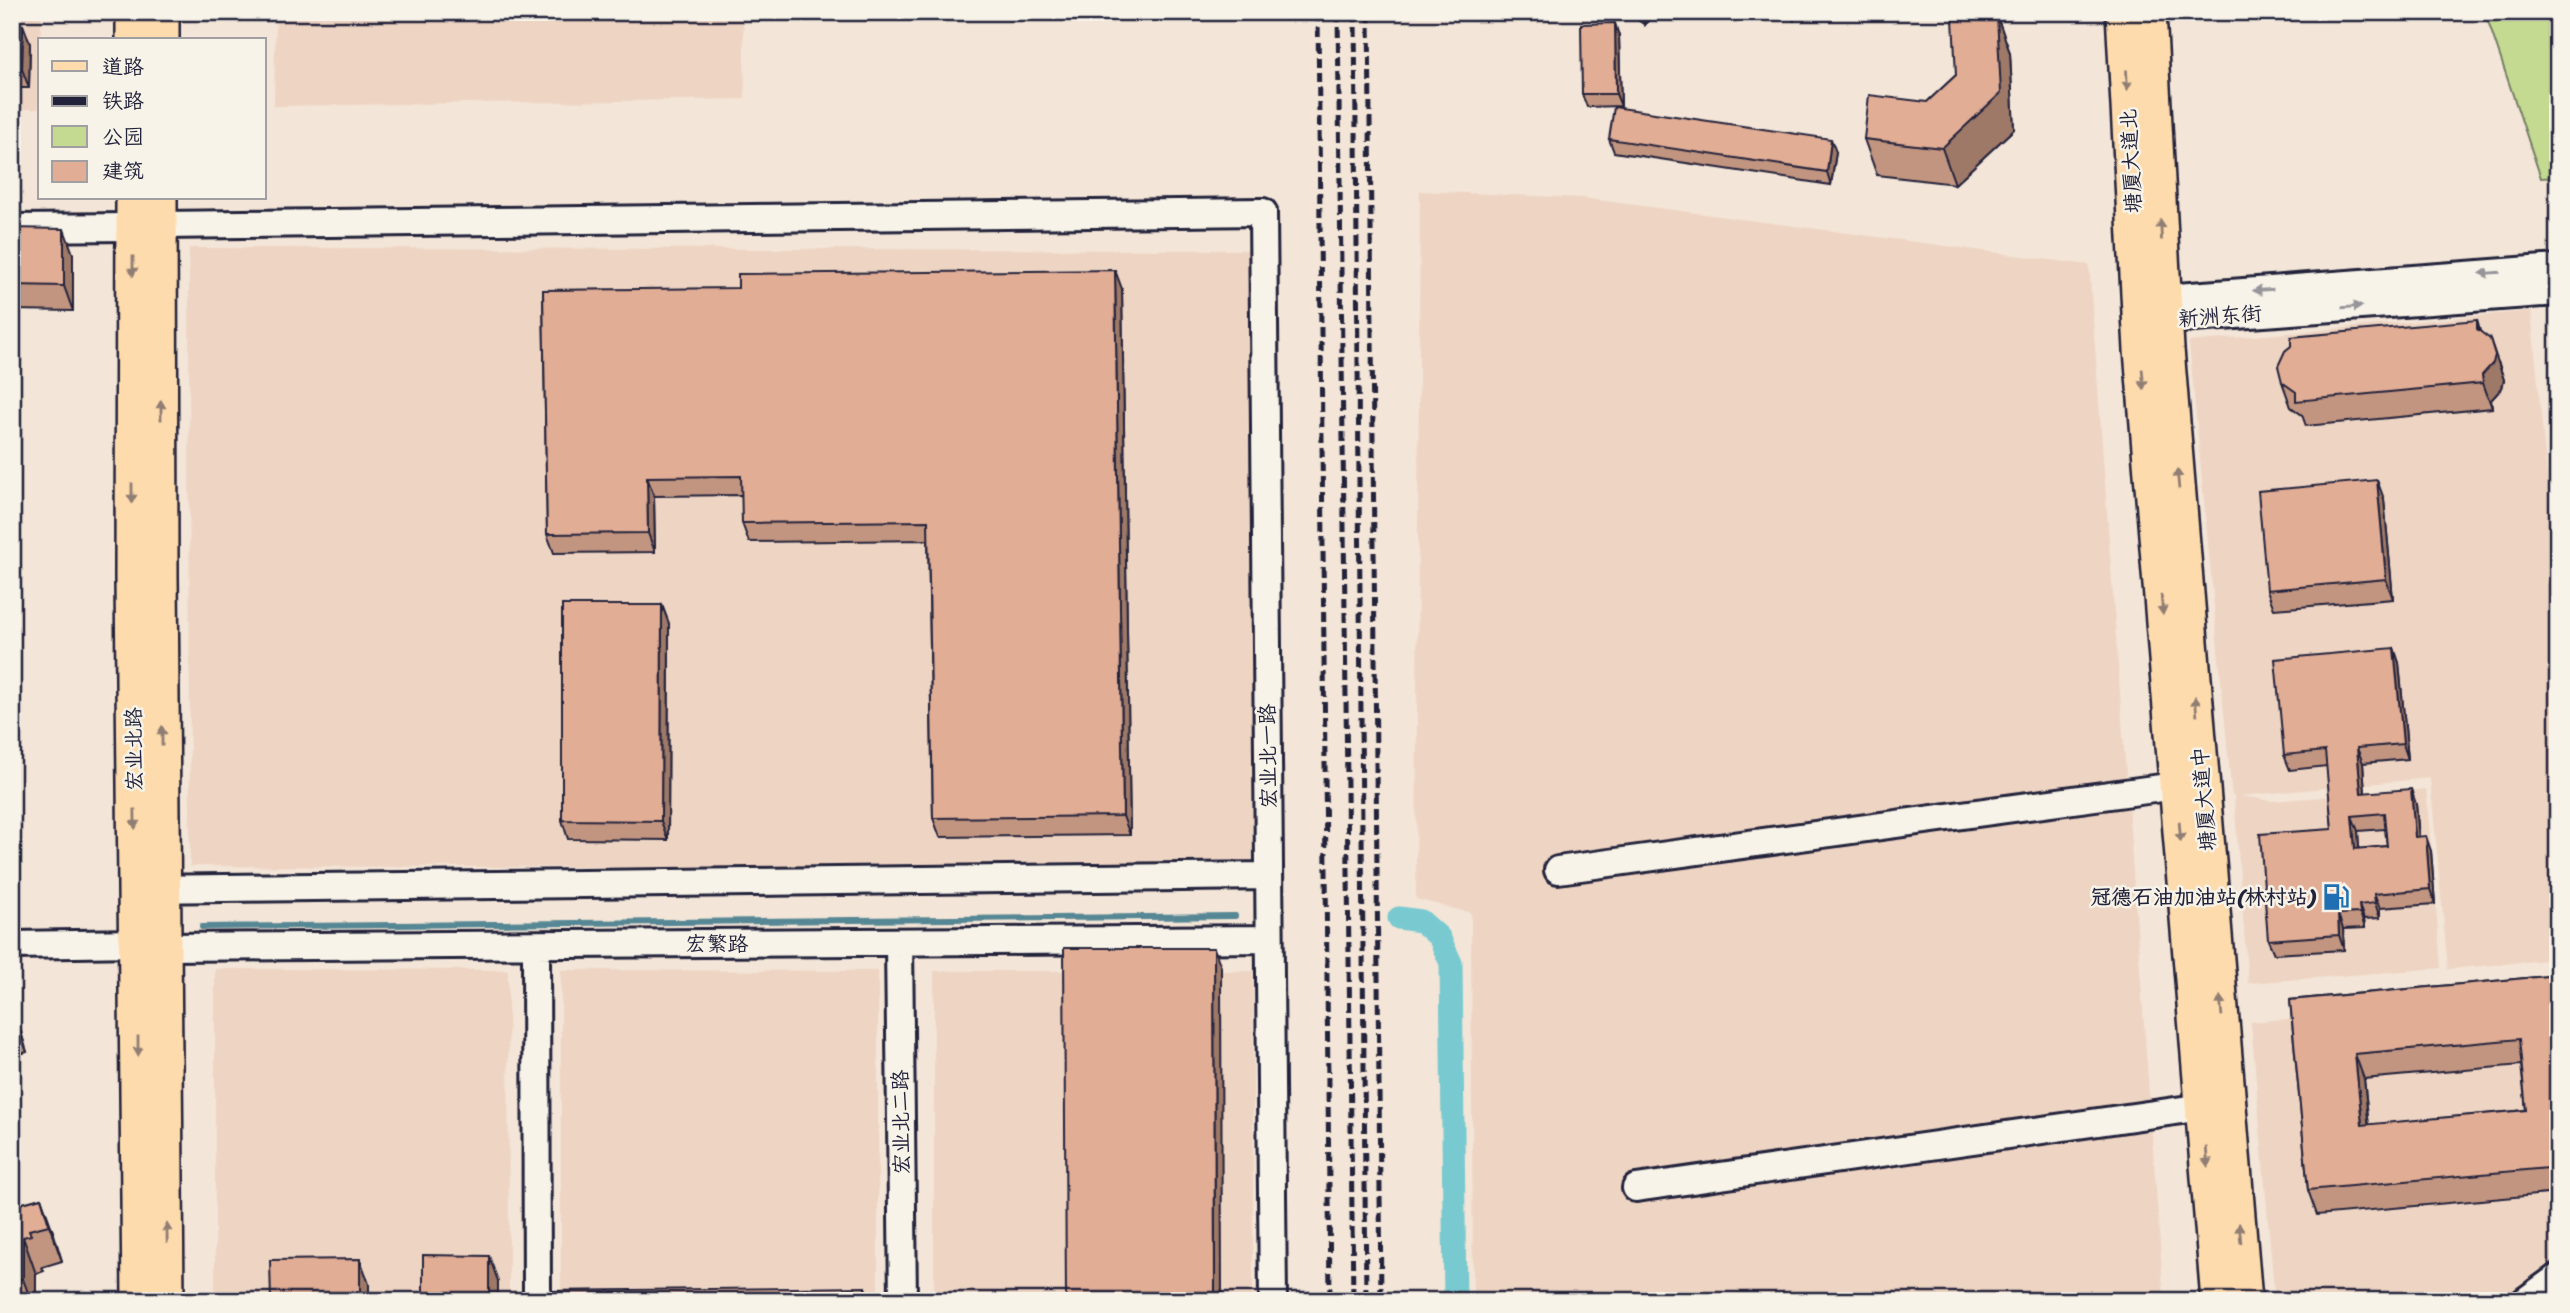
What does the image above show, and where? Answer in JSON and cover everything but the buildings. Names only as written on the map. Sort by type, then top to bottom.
[{"type":"main road","points":[[133,12],[133,38]]},
{"type":"main road","points":[[162,12],[162,38]]},
{"type":"main road","name":"塘厦大道北","points":[[2123,12],[2156,310]]},
{"type":"main road","name":"塘厦大道北","points":[[2149,12],[2156,310]]},
{"type":"main road","name":"宏业北路","points":[[139,1301],[150,889],[132,577],[147,212]]},
{"type":"main road","name":"塘厦大道中","points":[[2156,310],[2176,786],[2218,1301]]},
{"type":"main road","name":"塘厦大道中","points":[[2156,310],[2245,1301]]},
{"type":"main road","name":"宏业北路","points":[[150,945],[167,1301]]},
{"type":"street","name":"宏业北一路","points":[[147,212],[1263,212],[1273,1301]]},
{"type":"street","points":[[12,228],[147,212]]},
{"type":"street","name":"新洲东街","points":[[2156,310],[2558,268]]},
{"type":"street","name":"新洲东街","points":[[2156,310],[2558,292]]},
{"type":"street","points":[[1558,870],[2176,786]]},
{"type":"street","points":[[150,889],[1269,876]]},
{"type":"street","name":"宏繁路","points":[[12,945],[536,945],[1269,939]]},
{"type":"street","name":"宏业北二路","points":[[899,943],[903,1301]]},
{"type":"street","points":[[536,945],[537,1301]]},
{"type":"street","points":[[1636,1188],[2203,1107]]},
{"type":"street","points":[[2525,1301],[2558,1277]]},
{"type":"shaded area","points":[[12,12],[41,12],[40,38],[38,38],[38,109],[12,109]]},
{"type":"shaded area","points":[[276,12],[743,12],[745,99],[274,106]]},
{"type":"shaded area","points":[[1420,191],[1582,198],[2089,265],[2164,1301],[1473,1301],[1471,913],[1416,899]]},
{"type":"shaded area","points":[[189,248],[1251,250],[1252,869],[190,866]]},
{"type":"shaded area","points":[[2531,311],[2558,593],[2558,959],[2448,969],[2430,778],[2240,796],[2273,801],[2426,789],[2441,968],[2248,983],[2234,796],[2189,342]]},
{"type":"shaded area","points":[[215,969],[508,970],[509,1301],[215,1301]]},
{"type":"shaded area","points":[[561,970],[878,971],[878,1301],[561,1301]]},
{"type":"shaded area","points":[[934,971],[1253,971],[1253,1301],[934,1301]]},
{"type":"shaded area","points":[[2558,997],[2558,1261],[2502,1301],[2275,1301],[2251,1022]]},
{"type":"green space","points":[[2485,12],[2558,12],[2558,177],[2541,178]]},
{"type":"waterway","points":[[202,927],[1235,916]]},
{"type":"waterway","points":[[1399,918],[1421,921],[1439,937],[1451,963],[1455,1301]]},
{"type":"railway","points":[[1318,12],[1330,1301]]},
{"type":"railway","points":[[1338,12],[1353,1301]]},
{"type":"railway","points":[[1355,12],[1366,1301]]},
{"type":"railway","points":[[1369,12],[1381,1301]]},
{"type":"place","name":"冠德石油加油站(林村站)","points":[[2336,897]]}]
